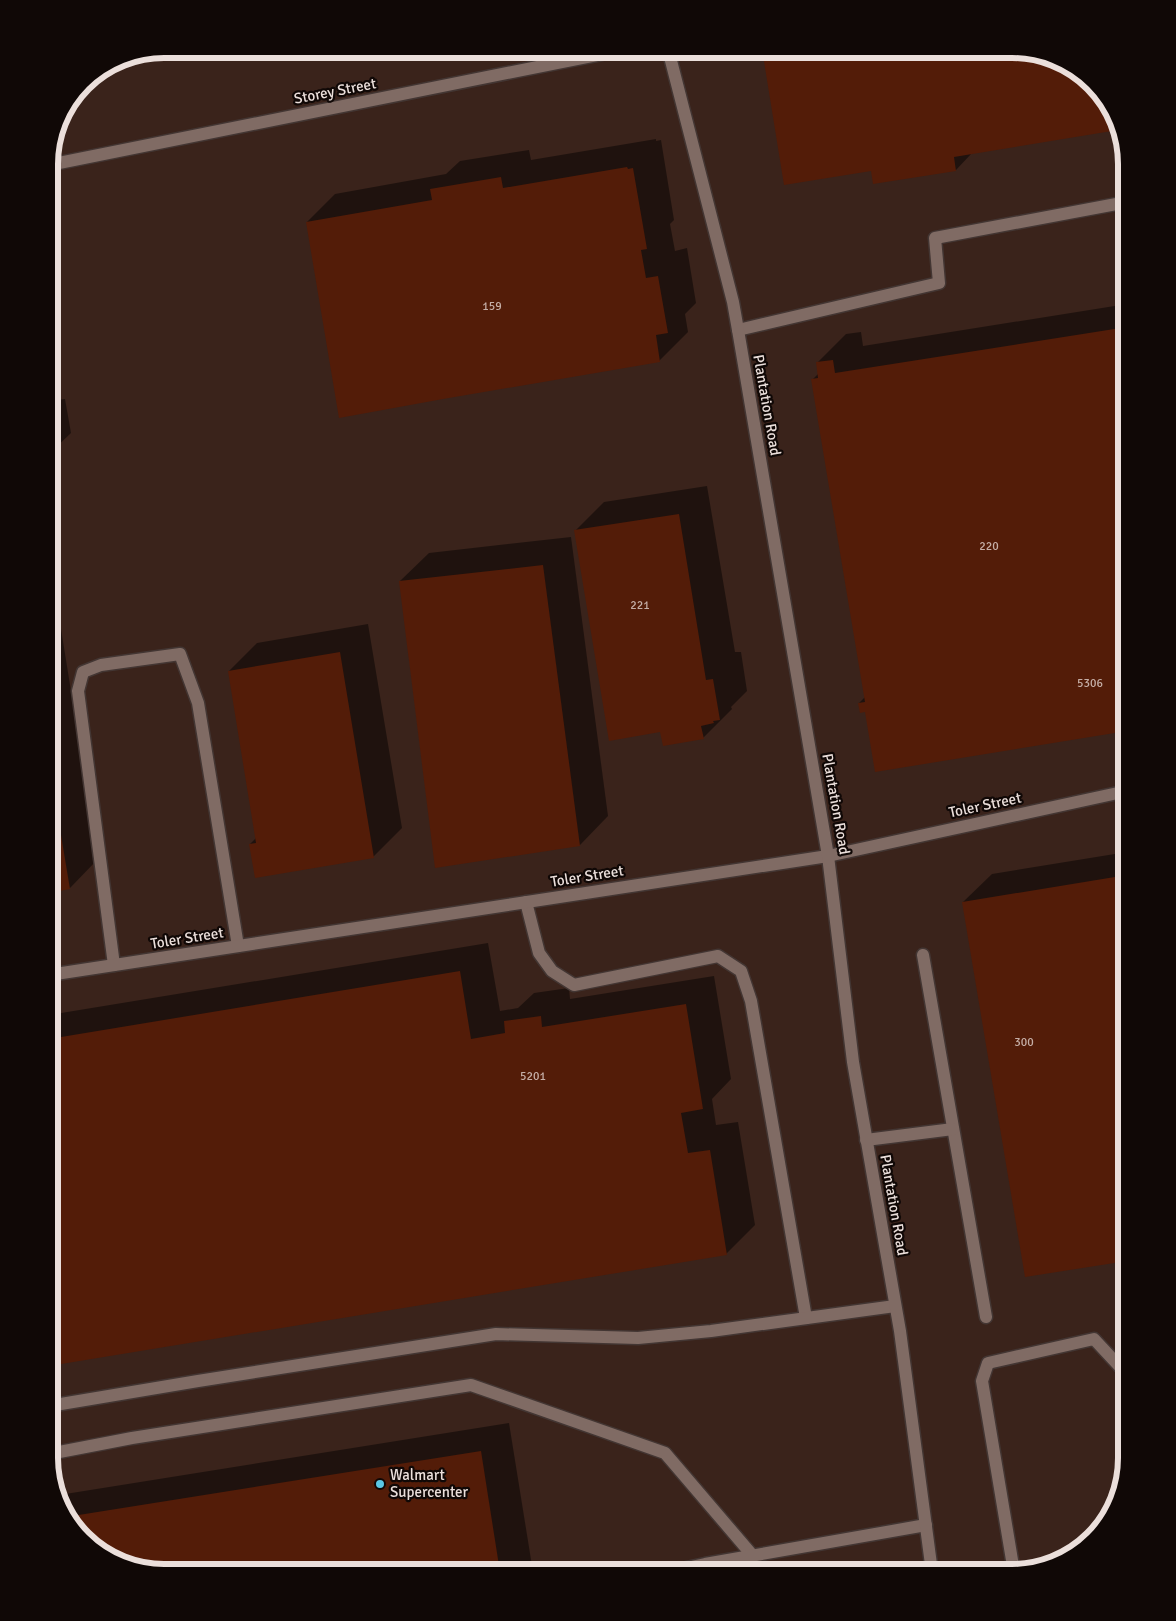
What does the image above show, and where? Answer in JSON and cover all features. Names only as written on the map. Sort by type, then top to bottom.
[{"type":"street","name":"Storey Street","points":[[58,163],[583,58]]},
{"type":"street","name":"Plantation Road","points":[[670,58],[733,302],[738,330],[828,856],[853,1062],[901,1341],[931,1564]]},
{"type":"street","points":[[738,330],[939,284],[935,238],[1118,204]]},
{"type":"street","points":[[114,965],[78,691],[83,672],[101,665],[180,654],[198,703],[238,946]]},
{"type":"street","name":"Toler Street","points":[[58,974],[828,856],[1118,793]]},
{"type":"street","points":[[526,902],[539,952],[552,971],[574,985],[718,956],[741,971],[751,1001],[806,1318]]},
{"type":"street","points":[[923,955],[986,1317]]},
{"type":"street","points":[[866,1140],[954,1129]]},
{"type":"street","points":[[58,1404],[496,1334],[638,1338],[711,1332],[895,1306]]},
{"type":"street","points":[[1013,1564],[982,1381],[988,1363],[1094,1339],[1118,1365]]},
{"type":"street","points":[[58,1452],[132,1438],[471,1385],[666,1453],[753,1556]]},
{"type":"street","points":[[712,1564],[926,1525]]},
{"type":"shaded area","points":[[150,58],[1026,58],[1040,61],[1065,72],[1077,79],[1097,99],[1110,123],[1118,150],[1118,1471],[1115,1485],[1104,1510],[1097,1522],[1077,1542],[1040,1560],[1012,1564],[150,1563],[136,1560],[111,1549],[99,1542],[79,1522],[66,1498],[58,1471],[58,157],[61,136],[68,117],[79,99],[105,75],[117,68]]},
{"type":"building","points":[[763,58],[1026,58],[1053,66],[1077,79],[1097,99],[1113,131],[954,157],[956,171],[873,184],[871,171],[784,185]]},
{"type":"building","points":[[627,167],[628,169],[633,168],[647,249],[641,250],[646,278],[658,276],[668,333],[656,335],[660,362],[339,418],[306,222],[432,200],[430,189],[501,177],[503,188]]},
{"type":"building","points":[[1118,328],[1118,732],[875,772],[865,712],[860,713],[858,703],[865,702],[811,379],[818,378],[816,362],[833,360],[835,373]]},
{"type":"building","points":[[679,514],[706,680],[713,679],[720,720],[701,726],[704,739],[663,746],[660,732],[609,741],[574,530]]},
{"type":"building","points":[[543,565],[580,846],[435,868],[399,581]]},
{"type":"building","points":[[340,652],[374,858],[255,878],[249,844],[256,843],[228,671]]},
{"type":"building","points":[[58,817],[70,889],[58,891]]},
{"type":"building","points":[[1118,876],[1118,1262],[1025,1277],[962,902]]},
{"type":"building","points":[[460,971],[471,1039],[505,1033],[504,1021],[541,1016],[542,1027],[686,1004],[703,1109],[681,1113],[688,1153],[710,1150],[727,1255],[58,1365],[58,1038]]},
{"type":"building","name":"Walmart Supercenter","points":[[481,1451],[499,1563],[150,1563],[123,1555],[99,1542],[79,1522],[75,1516]]},
{"type":"place","name":"Walmart Supercenter","points":[[380,1484]]}]
